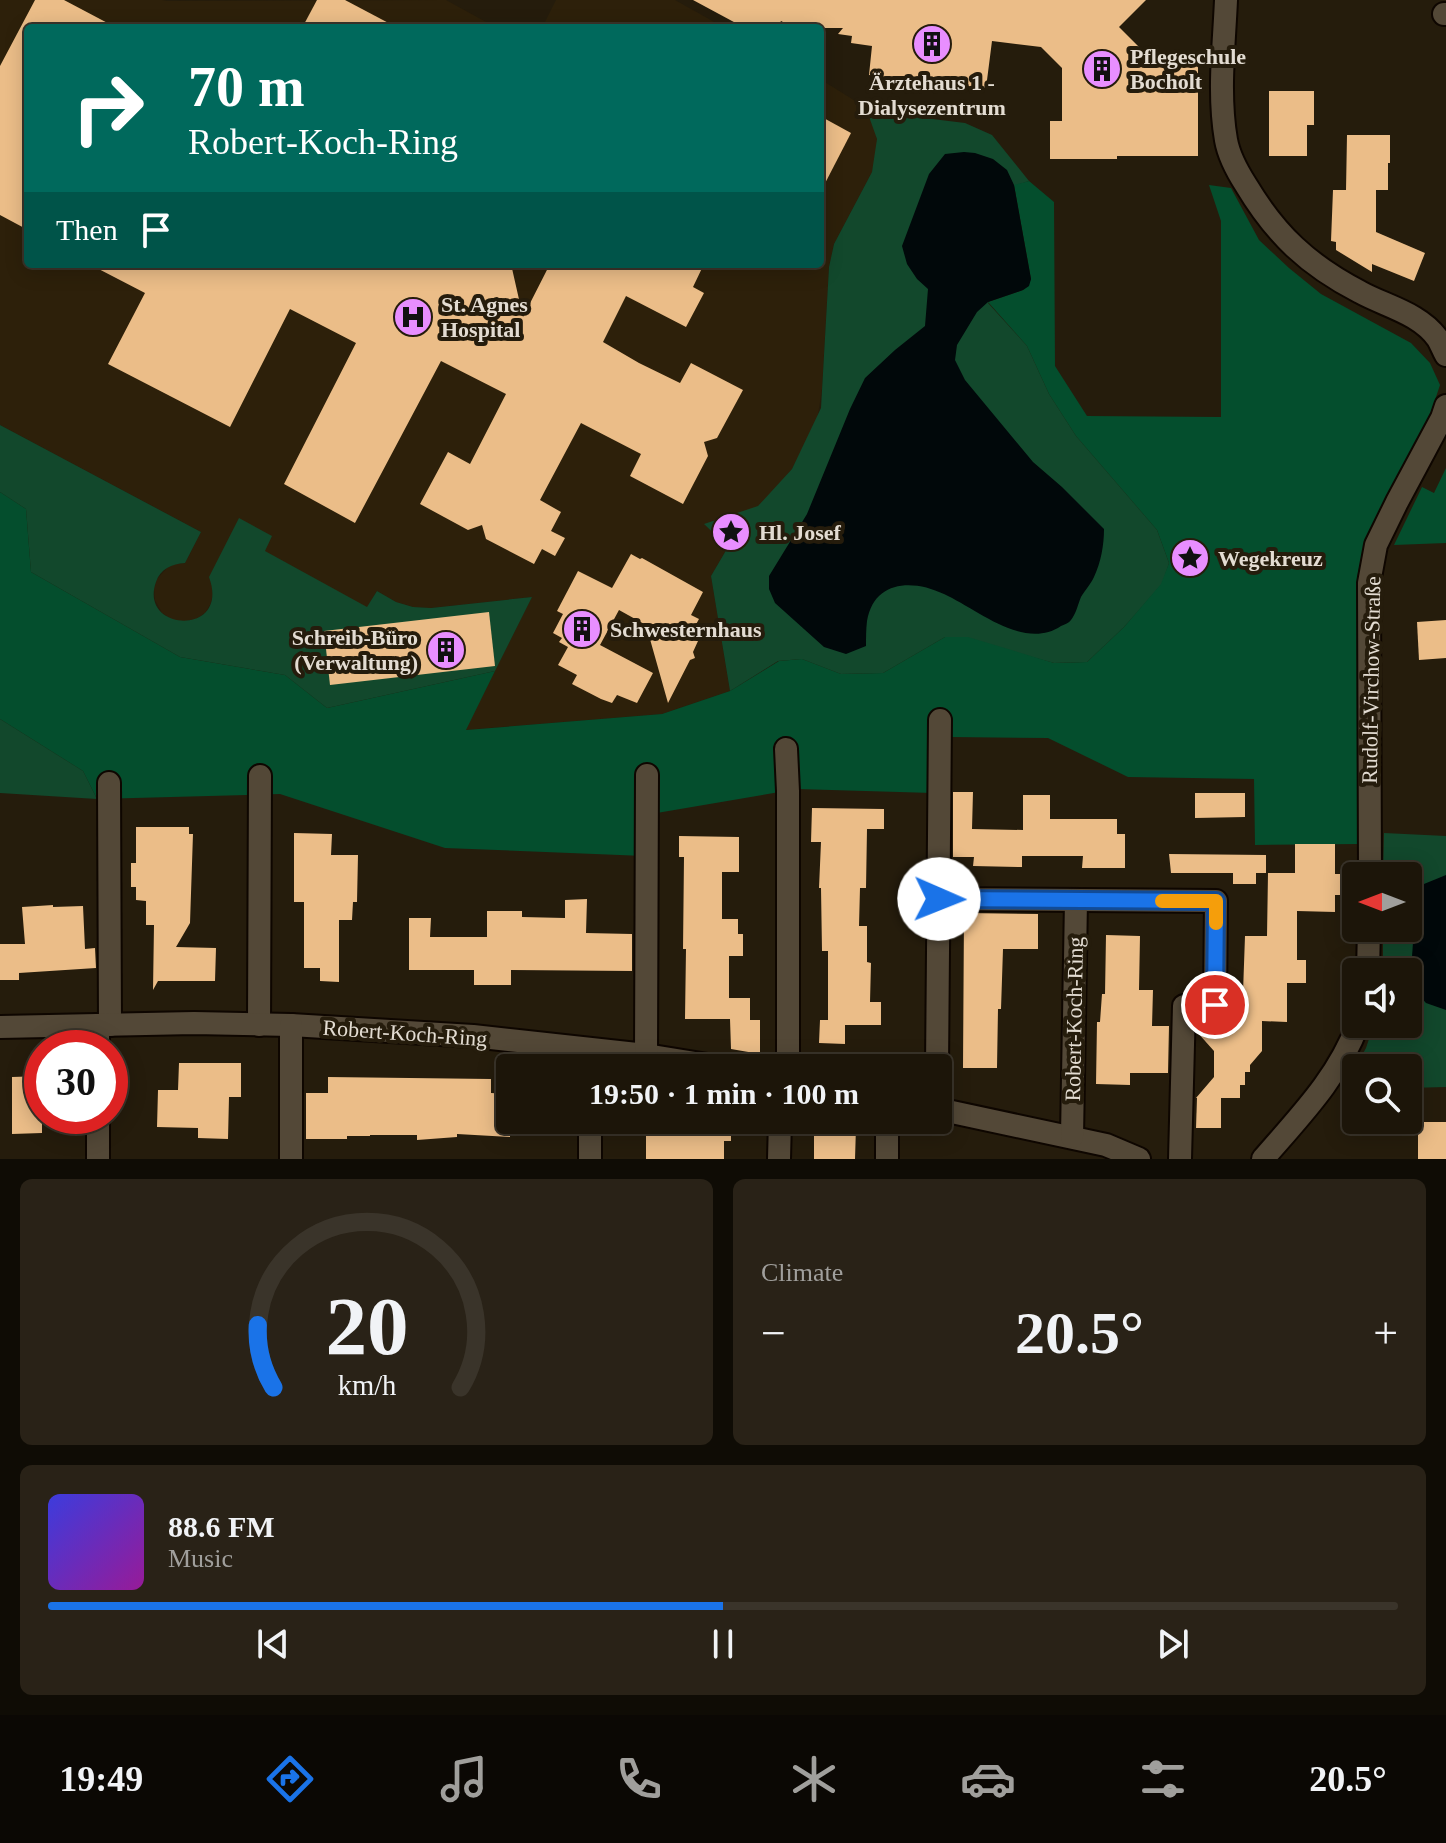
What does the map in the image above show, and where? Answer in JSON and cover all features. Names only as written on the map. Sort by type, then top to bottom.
[{"type":"street","points":[[1226,0],[1221,98],[1226,143],[1235,168],[1278,232],[1317,267],[1361,293],[1406,313],[1428,328],[1438,338],[1446,355]]},
{"type":"street","name":"Rudolf-Virchow-Straße","points":[[1370,862],[1369,583],[1376,545],[1446,406]]},
{"type":"street","points":[[937,1054],[940,720]]},
{"type":"street","points":[[786,749],[788,1054]]},
{"type":"street","points":[[646,1054],[647,775]]},
{"type":"street","points":[[259,1025],[260,776]]},
{"type":"street","points":[[103,1030],[109,783]]},
{"type":"street","points":[[939,899],[1216,901],[1215,1005],[1184,1006],[1180,1159]]},
{"type":"street","name":"Robert-Koch-Ring","points":[[1072,1137],[1076,900]]},
{"type":"street","name":"Robert-Koch-Ring","points":[[0,1027],[194,1023],[291,1025],[473,1036],[570,1054]]},
{"type":"street","points":[[291,1025],[291,1159]]},
{"type":"street","points":[[1263,1159],[1320,1093],[1353,1038]]},
{"type":"street","name":"Robert-Koch-Ring","points":[[952,1112],[1106,1145],[1139,1159]]},
{"type":"street","points":[[98,1134],[98,1159]]},
{"type":"street","points":[[590,1134],[590,1159]]},
{"type":"street","points":[[779,1159],[780,1134]]},
{"type":"street","points":[[887,1134],[887,1159]]},
{"type":"shaded area","name":"St. Agnes Hospital","points":[[0,0],[446,0],[490,24],[24,24],[24,268],[824,268],[824,82],[860,104],[867,111],[875,129],[876,157],[872,172],[834,244],[829,267],[822,389],[817,421],[792,469],[728,547],[711,576],[730,691],[662,714],[465,730],[532,597],[431,608],[396,602],[377,591],[367,608],[264,551],[212,586],[213,595],[205,613],[196,619],[173,620],[162,613],[155,600],[157,579],[167,568],[185,563],[201,532],[0,425]]},
{"type":"shaded area","points":[[556,0],[675,0],[718,24],[544,24]]},
{"type":"shaded area","points":[[964,152],[993,159],[1007,170],[1014,185],[1031,279],[1029,286],[1023,290],[988,302],[977,312],[957,345],[955,360],[965,380],[1033,462],[1104,529],[1103,547],[1094,577],[1071,620],[1047,632],[1032,634],[1016,631],[932,589],[896,586],[886,590],[871,607],[866,646],[846,654],[824,647],[775,603],[769,589],[769,576],[807,514],[865,378],[925,326],[928,289],[907,264],[902,246],[929,174],[945,154]]},
{"type":"shaded area","points":[[1446,875],[1446,1010],[1422,999],[1422,958],[1412,958],[1413,942],[1422,942],[1424,884]]},
{"type":"green space","points":[[867,111],[965,123],[992,135],[1029,181],[1014,186],[988,303],[1027,346],[1049,394],[1076,436],[1157,530],[1169,563],[1162,584],[1124,627],[1087,662],[1054,663],[945,637],[883,673],[841,674],[802,659],[778,661],[730,691],[711,576],[728,547],[704,524],[758,506],[792,469],[821,408],[829,267],[834,244],[872,172],[877,139]]},
{"type":"green space","points":[[1029,181],[1054,202],[1055,366],[1087,416],[1221,417],[1221,221],[1209,185],[1231,188],[1259,240],[1321,294],[1411,343],[1430,363],[1440,385],[1430,415],[1365,540],[1357,578],[1359,844],[1255,845],[1254,779],[1128,777],[1048,738],[950,737],[933,793],[797,789],[645,815],[644,856],[445,848],[280,794],[97,799],[83,771],[0,719],[0,492],[26,509],[31,572],[180,657],[285,675],[327,708],[495,671],[466,730],[662,714],[730,691],[779,661],[802,659],[841,674],[883,673],[945,637],[968,637],[1054,663],[1087,662],[1124,627],[1161,584],[1169,563],[1157,530],[1076,436],[1049,394],[1027,346],[988,302],[1023,290],[1031,279],[1014,185]]},
{"type":"green space","points":[[0,425],[201,532],[185,563],[167,568],[156,582],[154,599],[160,611],[171,618],[184,621],[197,618],[207,610],[212,596],[209,577],[239,518],[272,536],[265,551],[367,607],[377,591],[396,602],[431,608],[532,597],[495,671],[327,708],[285,675],[180,657],[31,572],[26,509],[0,492]]},
{"type":"green space","points":[[1446,468],[1446,543],[1394,545],[1422,487],[1434,493]]},
{"type":"green space","points":[[0,719],[83,771],[97,799],[0,793]]},
{"type":"green space","points":[[1384,833],[1446,836],[1446,1087],[1422,1088],[1422,1054],[1363,1054],[1369,1038],[1422,1038],[1422,958],[1383,958],[1383,942],[1422,942],[1422,862],[1383,862]]},
{"type":"building","points":[[35,0],[64,0],[109,24],[24,24],[24,228],[0,215],[0,66]]},
{"type":"building","points":[[317,0],[345,0],[390,24],[304,24]]},
{"type":"building","points":[[693,0],[1146,0],[1119,27],[1144,52],[1198,53],[1198,156],[1050,159],[1050,121],[1062,121],[1062,68],[1041,47],[992,41],[986,88],[869,75],[872,46],[851,43],[852,36],[838,34],[843,28],[781,21],[779,24],[738,24]]},
{"type":"building","points":[[1269,91],[1314,91],[1314,125],[1307,125],[1307,156],[1269,156]]},
{"type":"building","points":[[824,118],[851,133],[824,185]]},
{"type":"building","points":[[1347,135],[1390,135],[1388,190],[1376,190],[1376,232],[1425,253],[1414,281],[1372,264],[1372,272],[1336,250],[1336,242],[1331,241],[1333,190],[1346,190]]},
{"type":"building","name":"St. Agnes Hospital","points":[[97,268],[512,268],[523,317],[548,268],[702,268],[693,287],[704,293],[686,327],[626,296],[603,342],[680,383],[691,363],[743,390],[717,438],[704,442],[708,456],[683,504],[630,476],[641,454],[581,423],[540,500],[561,512],[551,531],[565,538],[555,556],[542,549],[534,564],[486,539],[482,525],[468,530],[420,504],[448,452],[470,464],[506,394],[441,361],[355,523],[284,484],[356,343],[290,309],[230,427],[108,364],[145,293]]},
{"type":"building","name":"Schwesternhaus","points":[[631,554],[703,592],[691,615],[699,619],[694,628],[698,641],[693,652],[695,658],[690,660],[668,703],[646,625],[619,610],[600,645],[653,673],[637,703],[617,695],[612,703],[601,699],[572,684],[577,675],[558,665],[568,647],[559,642],[562,638],[553,633],[563,614],[557,611],[578,571],[612,588]]},
{"type":"building","points":[[489,612],[495,666],[330,685],[324,631]]},
{"type":"building","points":[[1446,620],[1446,658],[1419,660],[1417,622]]},
{"type":"building","points":[[953,792],[973,792],[972,829],[1023,830],[1023,795],[1050,795],[1050,819],[1117,819],[1117,834],[1125,834],[1125,868],[1082,868],[1083,856],[1022,856],[1022,867],[973,866],[974,857],[953,857]]},
{"type":"building","points":[[1195,793],[1245,793],[1245,817],[1195,818]]},
{"type":"building","points":[[812,808],[884,809],[884,829],[867,829],[866,888],[860,888],[859,926],[867,926],[867,962],[871,963],[870,1002],[881,1002],[881,1025],[845,1025],[845,1044],[819,1043],[820,1020],[828,1020],[828,951],[822,951],[819,888],[821,842],[811,842]]},
{"type":"building","points":[[136,827],[189,827],[189,834],[193,834],[190,923],[176,947],[216,948],[215,981],[158,981],[153,990],[154,925],[146,925],[146,901],[136,900],[136,887],[131,887],[131,863],[136,863]]},
{"type":"building","points":[[294,833],[332,834],[331,855],[358,855],[357,902],[353,902],[352,920],[339,920],[339,982],[320,981],[320,968],[304,968],[304,902],[294,902]]},
{"type":"building","points":[[679,836],[739,837],[739,872],[722,872],[722,919],[738,919],[738,934],[743,934],[743,956],[729,956],[729,998],[750,998],[750,1020],[760,1020],[760,1054],[731,1049],[730,1019],[685,1019],[684,857],[679,857]]},
{"type":"building","points":[[1295,844],[1335,844],[1335,874],[1342,874],[1341,895],[1335,895],[1335,912],[1297,911],[1297,960],[1306,960],[1306,983],[1287,983],[1287,1022],[1262,1021],[1262,1051],[1250,1065],[1250,1072],[1245,1072],[1245,1085],[1240,1085],[1240,1098],[1196,1098],[1214,1077],[1214,1051],[1197,1032],[1198,1026],[1204,1026],[1204,1021],[1242,1021],[1245,936],[1267,936],[1268,873],[1295,873]]},
{"type":"building","points":[[1169,854],[1266,855],[1266,873],[1256,873],[1256,884],[1233,884],[1233,873],[1171,873]]},
{"type":"building","points":[[587,899],[586,933],[632,934],[632,971],[511,970],[511,985],[474,985],[474,970],[409,970],[409,918],[431,918],[430,937],[487,937],[487,911],[522,911],[522,917],[565,918],[565,900]]},
{"type":"building","points":[[83,906],[85,949],[95,948],[96,968],[19,973],[19,980],[0,980],[0,944],[25,944],[22,907]]},
{"type":"building","points":[[964,913],[1038,914],[1038,949],[1003,949],[997,1068],[963,1068]]},
{"type":"building","points":[[1106,935],[1140,936],[1139,990],[1153,990],[1152,1026],[1169,1026],[1168,1073],[1130,1073],[1130,1085],[1096,1084],[1097,1022],[1100,1022],[1102,994],[1105,994]]},
{"type":"building","points":[[179,1063],[241,1063],[241,1097],[229,1097],[228,1139],[198,1138],[198,1128],[157,1127],[158,1090],[178,1090]]},
{"type":"building","points":[[12,1077],[24,1077],[24,1134],[12,1134]]},
{"type":"building","points":[[328,1077],[491,1079],[491,1093],[496,1093],[496,1134],[510,1134],[510,1137],[457,1134],[457,1137],[417,1140],[417,1135],[306,1139],[306,1093],[328,1093]]},
{"type":"building","points":[[1197,1098],[1221,1098],[1221,1128],[1196,1128]]},
{"type":"building","points":[[1422,1122],[1446,1122],[1446,1159],[1418,1159],[1418,1134],[1422,1134]]},
{"type":"building","points":[[646,1134],[731,1134],[731,1141],[724,1141],[724,1159],[646,1159]]},
{"type":"building","points":[[814,1134],[856,1134],[855,1159],[814,1159]]},
{"type":"slow traffic","points":[[1162,901],[1216,901],[1216,923]]},
{"type":"place","name":"Ärztehaus 1 - Dialysezentrum","points":[[932,44]]},
{"type":"place","name":"Pflegeschule Bocholt","points":[[1102,69]]},
{"type":"place","name":"St. Agnes Hospital","points":[[413,317]]},
{"type":"place","name":"Hl. Josef","points":[[731,532]]},
{"type":"place","name":"Wegekreuz","points":[[1190,558]]},
{"type":"place","name":"Schwesternhaus","points":[[582,629]]},
{"type":"place","name":"Schreib-Büro (Verwaltung)","points":[[446,650]]},
{"type":"route","points":[[939,899],[1216,901],[1215,1005]]}]
